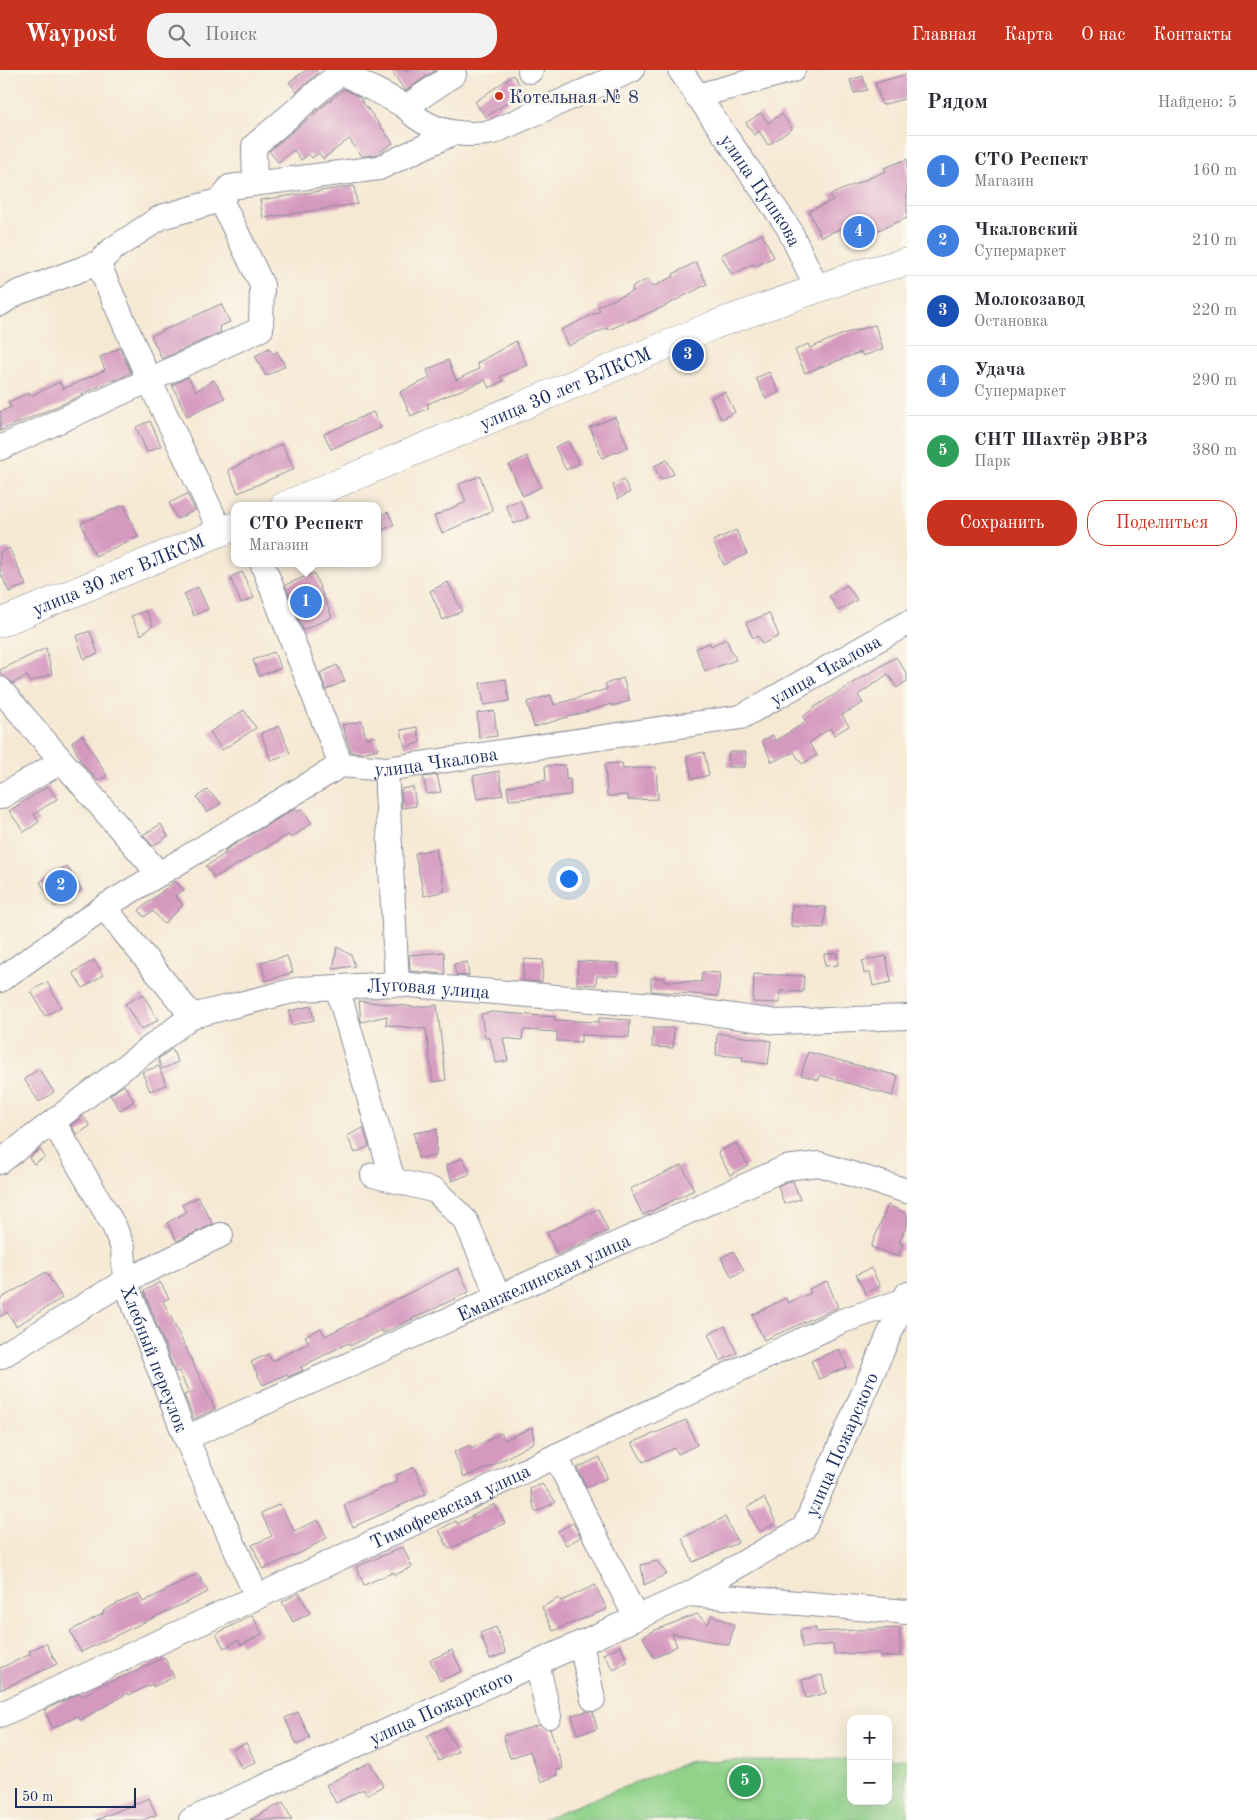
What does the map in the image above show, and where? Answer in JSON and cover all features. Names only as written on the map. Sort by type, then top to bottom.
[{"type":"main road","name":"улица 30 лет ВЛКСМ","points":[[294,502],[714,325],[862,273],[907,262]]},
{"type":"main road","name":"улица 30 лет ВЛКСМ","points":[[0,623],[228,529]]},
{"type":"street","points":[[406,107],[454,74],[451,70]]},
{"type":"street","points":[[255,182],[254,146],[341,71],[406,107],[415,116],[432,126],[453,133],[493,132],[632,70]]},
{"type":"street","name":"улица Пушкова","points":[[680,70],[788,227],[818,288]]},
{"type":"street","points":[[697,96],[792,70]]},
{"type":"street","points":[[0,304],[17,293],[98,263],[113,249],[162,217],[221,200],[230,187],[255,182],[379,168],[453,133]]},
{"type":"street","points":[[0,448],[261,329],[262,285],[221,200]]},
{"type":"street","points":[[98,263],[149,380],[228,529]]},
{"type":"street","points":[[0,980],[104,907],[341,765],[264,567]]},
{"type":"street","name":"улица Чкалова","points":[[341,765],[386,769],[741,717],[907,623]]},
{"type":"street","points":[[0,689],[159,874]]},
{"type":"street","points":[[0,797],[62,761]]},
{"type":"street","points":[[386,769],[397,984]]},
{"type":"street","points":[[104,907],[192,1016]]},
{"type":"street","name":"Луговая улица","points":[[0,1162],[54,1123],[192,1016],[300,989],[397,984],[652,1005],[777,1022],[907,1016]]},
{"type":"street","points":[[337,987],[383,1177],[436,1191],[466,1220],[498,1296]]},
{"type":"street","name":"Хлебный переулок","points":[[54,1123],[114,1226],[122,1248],[125,1282],[186,1438],[257,1597]]},
{"type":"street","name":"Еманжелинская улица","points":[[186,1438],[785,1168],[819,1164],[907,1191]]},
{"type":"street","points":[[0,1357],[125,1282],[221,1235]]},
{"type":"street","name":"Тимофеевская улица","points":[[0,1715],[257,1597],[842,1321],[905,1297]]},
{"type":"street","name":"улица Пожарского","points":[[191,1820],[689,1594],[804,1528],[905,1297]]},
{"type":"street","points":[[556,1457],[636,1618]]},
{"type":"street","name":"улица Пожарского","points":[[689,1594],[907,1612]]},
{"type":"street","points":[[581,1643],[594,1699]]},
{"type":"street","points":[[537,1662],[550,1716]]},
{"type":"green space","points":[[847,1759],[847,1805],[892,1805],[892,1759],[907,1759],[907,1820],[540,1820],[690,1761]]},
{"type":"building","points":[[306,70],[316,70],[318,73],[297,92],[289,82]]},
{"type":"building","points":[[391,70],[436,70],[405,91]]},
{"type":"building","points":[[907,74],[907,98],[882,105],[875,83]]},
{"type":"building","name":"Котельная № 8","points":[[513,75],[524,91],[486,117],[475,102]]},
{"type":"building","points":[[863,76],[867,90],[854,93],[850,80]]},
{"type":"building","points":[[344,89],[359,97],[393,143],[375,155],[362,156],[349,139],[323,159],[319,153],[312,158],[309,154],[301,160],[294,150],[278,162],[269,151]]},
{"type":"building","points":[[761,113],[768,123],[782,114],[792,129],[768,145],[759,131],[754,135],[746,123]]},
{"type":"building","points":[[907,159],[907,218],[850,242],[844,227],[821,237],[809,211],[833,200],[830,195],[886,171],[884,168]]},
{"type":"building","points":[[354,186],[357,204],[263,218],[260,200]]},
{"type":"building","points":[[762,234],[774,257],[754,267],[753,264],[732,275],[721,255]]},
{"type":"building","points":[[696,262],[707,284],[663,307],[608,330],[607,328],[568,346],[561,330],[600,311],[598,306],[633,291],[632,287],[648,279],[652,287]]},
{"type":"building","points":[[221,304],[230,322],[219,327],[221,332],[162,359],[151,336]]},
{"type":"building","points":[[875,325],[883,349],[863,356],[861,352],[805,373],[795,350],[808,344],[810,348],[843,334]]},
{"type":"building","points":[[516,341],[527,365],[500,377],[503,381],[489,388],[485,380],[427,404],[429,408],[411,416],[400,392],[430,378],[427,370],[448,360],[456,380],[479,369],[477,363]]},
{"type":"building","points":[[120,348],[131,373],[0,431],[0,412],[11,407],[8,402],[29,393],[30,396],[60,382],[63,389],[105,370],[100,357]]},
{"type":"building","points":[[269,348],[273,354],[277,351],[285,366],[266,376],[255,356]]},
{"type":"building","points":[[769,372],[779,392],[766,399],[756,378]]},
{"type":"building","points":[[188,377],[196,391],[214,380],[225,398],[187,416],[172,385]]},
{"type":"building","points":[[725,392],[735,412],[721,419],[711,398]]},
{"type":"building","points":[[373,412],[381,428],[331,449],[324,434]]},
{"type":"building","points":[[615,417],[628,447],[602,458],[590,427]]},
{"type":"building","points":[[150,421],[161,446],[147,452],[136,427]]},
{"type":"building","points":[[568,441],[579,464],[566,470],[555,447]]},
{"type":"building","points":[[282,444],[294,469],[238,493],[228,470]]},
{"type":"building","points":[[527,456],[541,487],[523,496],[509,465]]},
{"type":"building","points":[[667,460],[674,474],[661,480],[654,466]]},
{"type":"building","points":[[480,476],[493,511],[442,533],[434,516],[466,502],[459,484]]},
{"type":"building","points":[[623,479],[630,492],[618,499],[613,485]]},
{"type":"building","points":[[187,494],[195,510],[177,519],[169,503]]},
{"type":"building","points":[[520,500],[528,518],[514,524],[506,506]]},
{"type":"building","points":[[124,505],[138,537],[95,556],[81,523]]},
{"type":"building","points":[[388,512],[394,525],[381,530],[381,515]]},
{"type":"building","points":[[736,530],[747,554],[724,565],[713,541]]},
{"type":"building","points":[[9,548],[26,585],[9,592],[0,572],[0,552]]},
{"type":"building","points":[[242,572],[254,598],[241,603],[230,577]]},
{"type":"building","points":[[314,573],[332,617],[303,630],[285,585]]},
{"type":"building","points":[[448,582],[462,611],[443,620],[430,591]]},
{"type":"building","points":[[847,585],[857,600],[838,611],[829,596]]},
{"type":"building","points":[[198,587],[208,609],[194,616],[184,594]]},
{"type":"building","points":[[146,611],[153,625],[141,635],[131,616]]},
{"type":"building","points":[[769,613],[779,636],[762,644],[758,636],[753,638],[746,623]]},
{"type":"building","points":[[90,631],[98,654],[84,659],[76,636]]},
{"type":"building","points":[[726,639],[736,660],[705,671],[696,648],[710,643],[711,646]]},
{"type":"building","points":[[46,648],[52,674],[30,682],[27,676],[13,683],[1,676],[0,670]]},
{"type":"building","points":[[274,652],[281,668],[259,676],[253,660]]},
{"type":"building","points":[[896,657],[907,674],[907,681],[897,688],[888,674],[858,695],[863,703],[842,715],[849,726],[834,735],[830,728],[809,743],[817,755],[802,764],[794,752],[772,762],[762,741],[773,735],[775,741],[806,722],[803,717],[816,706]]},
{"type":"building","points":[[337,665],[345,681],[326,690],[320,673]]},
{"type":"building","points":[[623,678],[630,701],[612,706],[612,704],[534,727],[527,702],[551,695],[554,705],[607,689],[605,684]]},
{"type":"building","points":[[506,679],[509,701],[484,705],[480,683]]},
{"type":"building","points":[[244,710],[256,728],[222,750],[210,732]]},
{"type":"building","points":[[494,711],[497,736],[479,738],[477,713]]},
{"type":"building","points":[[362,721],[366,738],[375,736],[378,749],[363,753],[351,752],[342,725]]},
{"type":"building","points":[[280,726],[290,754],[271,761],[261,733]]},
{"type":"building","points":[[417,727],[420,743],[405,747],[401,730]]},
{"type":"building","points":[[82,735],[107,776],[98,781],[81,762],[72,742]]},
{"type":"building","points":[[704,752],[709,775],[692,779],[687,756]]},
{"type":"building","points":[[729,752],[746,752],[745,767],[728,767]]},
{"type":"building","points":[[622,763],[623,769],[656,767],[658,799],[628,800],[628,795],[607,796],[605,764]]},
{"type":"building","points":[[565,765],[566,779],[570,779],[571,795],[509,800],[507,787],[546,780],[545,766]]},
{"type":"building","points":[[499,771],[503,795],[477,799],[473,776]]},
{"type":"building","points":[[437,775],[441,792],[427,794],[423,777]]},
{"type":"building","points":[[48,786],[57,799],[34,814],[39,822],[24,832],[9,811]]},
{"type":"building","points":[[413,787],[416,806],[402,808],[401,789]]},
{"type":"building","points":[[207,790],[221,803],[207,813],[197,797]]},
{"type":"building","points":[[296,808],[298,811],[302,809],[312,823],[291,838],[288,835],[214,878],[206,866],[226,853],[224,851]]},
{"type":"building","points":[[161,824],[168,836],[153,846],[143,835]]},
{"type":"building","points":[[436,849],[445,891],[424,896],[415,853]]},
{"type":"building","points":[[67,866],[82,890],[55,907],[40,882]]},
{"type":"building","points":[[175,881],[184,890],[175,896],[183,905],[164,924],[153,911],[144,917],[139,910]]},
{"type":"building","points":[[792,905],[826,907],[824,928],[791,926]]},
{"type":"building","points":[[337,947],[351,955],[355,966],[333,969]]},
{"type":"building","points":[[444,952],[445,974],[410,971],[409,955]]},
{"type":"building","points":[[837,953],[838,965],[825,966],[824,954]]},
{"type":"building","points":[[287,956],[293,972],[266,981],[261,962]]},
{"type":"building","points":[[886,956],[891,982],[873,986],[870,972],[864,974],[862,961]]},
{"type":"building","points":[[524,959],[543,960],[542,982],[523,981]]},
{"type":"building","points":[[94,960],[103,975],[83,988],[73,973]]},
{"type":"building","points":[[578,961],[618,963],[618,976],[597,976],[596,985],[577,984]]},
{"type":"building","points":[[467,962],[469,976],[456,975],[454,964]]},
{"type":"building","points":[[702,972],[720,973],[718,996],[651,991],[651,978],[664,978],[664,981],[701,982]]},
{"type":"building","points":[[754,974],[804,976],[803,992],[780,991],[780,1003],[753,1002]]},
{"type":"building","points":[[47,982],[61,1007],[45,1016],[31,991]]},
{"type":"building","points":[[143,994],[158,1020],[141,1030],[125,1004]]},
{"type":"building","points":[[359,1001],[415,1007],[437,1005],[446,1080],[433,1082],[426,1029],[386,1025],[387,1016],[361,1022]]},
{"type":"building","points":[[311,1006],[314,1020],[292,1025],[289,1011]]},
{"type":"building","points":[[492,1012],[555,1017],[555,1020],[599,1022],[599,1018],[630,1020],[629,1037],[581,1035],[581,1042],[557,1041],[557,1032],[523,1030],[522,1040],[503,1038],[508,1061],[496,1063],[490,1038],[485,1038],[481,1014]]},
{"type":"building","points":[[653,1028],[674,1028],[673,1048],[652,1047]]},
{"type":"building","points":[[717,1033],[771,1041],[768,1064],[742,1061],[743,1057],[716,1055]]},
{"type":"building","points":[[172,1049],[178,1062],[162,1069],[158,1059]]},
{"type":"building","points":[[808,1052],[898,1076],[893,1096],[820,1075],[819,1080],[801,1075]]},
{"type":"building","points":[[159,1066],[166,1085],[150,1091],[142,1072]]},
{"type":"building","points":[[39,1069],[54,1092],[39,1102],[24,1079]]},
{"type":"building","points":[[124,1085],[134,1101],[120,1110],[110,1095]]},
{"type":"building","points":[[83,1116],[90,1126],[77,1135],[71,1125]]},
{"type":"building","points":[[363,1128],[369,1146],[355,1153],[347,1136]]},
{"type":"building","points":[[437,1129],[436,1156],[418,1158],[414,1133]]},
{"type":"building","points":[[736,1143],[748,1165],[730,1175],[718,1152]]},
{"type":"building","points":[[40,1149],[45,1157],[34,1164],[29,1158]]},
{"type":"building","points":[[463,1158],[470,1174],[452,1181],[446,1165]]},
{"type":"building","points":[[682,1165],[694,1190],[643,1215],[630,1189]]},
{"type":"building","points":[[793,1181],[800,1199],[784,1204],[778,1186]]},
{"type":"building","points":[[198,1197],[213,1224],[177,1241],[167,1223],[186,1212],[182,1205]]},
{"type":"building","points":[[888,1205],[907,1214],[907,1224],[899,1243],[903,1244],[898,1257],[871,1247]]},
{"type":"building","points":[[598,1209],[608,1231],[557,1255],[547,1232]]},
{"type":"building","points":[[733,1251],[744,1270],[732,1277],[721,1258]]},
{"type":"building","points":[[458,1268],[469,1292],[383,1333],[381,1330],[350,1346],[348,1343],[301,1367],[303,1370],[288,1377],[287,1374],[263,1385],[251,1362],[268,1354],[272,1361],[309,1343],[305,1336],[321,1328],[325,1336]]},
{"type":"building","points":[[871,1268],[880,1286],[866,1294],[856,1275]]},
{"type":"building","points":[[46,1272],[62,1298],[16,1326],[7,1312],[0,1317],[0,1299]]},
{"type":"building","points":[[827,1281],[838,1307],[764,1340],[752,1315],[786,1298],[788,1303],[811,1293],[809,1289]]},
{"type":"building","points":[[160,1282],[169,1298],[163,1301],[215,1409],[194,1419],[184,1395],[189,1393],[179,1371],[175,1372],[144,1291]]},
{"type":"building","points":[[725,1326],[737,1353],[720,1361],[708,1334]]},
{"type":"building","points":[[839,1349],[847,1367],[819,1379],[811,1361]]},
{"type":"building","points":[[686,1420],[697,1445],[678,1454],[675,1448],[643,1462],[632,1443]]},
{"type":"building","points":[[532,1427],[534,1442],[490,1467],[464,1477],[454,1452],[470,1445],[471,1449],[501,1433],[505,1440]]},
{"type":"building","points":[[600,1457],[607,1478],[587,1488],[577,1468]]},
{"type":"building","points":[[414,1467],[426,1494],[353,1527],[344,1505],[398,1481],[396,1475]]},
{"type":"building","points":[[542,1484],[556,1502],[535,1512],[530,1489]]},
{"type":"building","points":[[764,1498],[776,1523],[759,1532],[747,1507]]},
{"type":"building","points":[[280,1504],[294,1531],[318,1520],[327,1538],[304,1551],[263,1569],[252,1545],[272,1536],[261,1513]]},
{"type":"building","points":[[495,1504],[505,1523],[449,1549],[439,1530],[456,1521],[457,1524]]},
{"type":"building","points":[[725,1517],[738,1543],[693,1562],[682,1538]]},
{"type":"building","points":[[573,1523],[581,1537],[566,1545],[558,1531]]},
{"type":"building","points":[[403,1547],[412,1567],[395,1575],[394,1572],[364,1585],[356,1567]]},
{"type":"building","points":[[657,1561],[667,1574],[644,1585],[641,1565]]},
{"type":"building","points":[[198,1574],[208,1592],[81,1652],[70,1631],[104,1613],[103,1611],[118,1603],[139,1594],[143,1602]]},
{"type":"building","points":[[595,1585],[607,1609],[553,1631],[542,1607],[559,1598],[561,1601]]},
{"type":"building","points":[[299,1593],[310,1613],[293,1622],[282,1602]]},
{"type":"building","points":[[697,1614],[708,1624],[712,1615],[734,1625],[729,1645],[672,1633],[677,1646],[654,1658],[643,1637],[655,1630]]},
{"type":"building","points":[[252,1615],[262,1634],[241,1645],[238,1640],[224,1648],[216,1634]]},
{"type":"building","points":[[496,1627],[506,1653],[490,1659],[480,1633]]},
{"type":"building","points":[[816,1628],[816,1632],[900,1628],[900,1656],[880,1657],[880,1653],[834,1654],[833,1644],[802,1648],[800,1630]]},
{"type":"building","points":[[46,1643],[57,1664],[0,1690],[0,1668],[31,1654],[29,1651]]},
{"type":"building","points":[[621,1646],[627,1662],[614,1670],[603,1654]]},
{"type":"building","points":[[452,1650],[462,1671],[440,1681],[430,1660]]},
{"type":"building","points":[[164,1657],[174,1677],[153,1687],[152,1684],[129,1695],[128,1693],[80,1720],[78,1716],[53,1728],[44,1710],[80,1693],[82,1696],[104,1683],[137,1671]]},
{"type":"building","points":[[822,1675],[826,1693],[806,1698],[802,1680]]},
{"type":"building","points":[[588,1711],[593,1712],[597,1729],[577,1734],[572,1715]]},
{"type":"building","points":[[298,1712],[310,1738],[297,1745],[285,1718]]},
{"type":"building","points":[[539,1725],[550,1729],[563,1768],[556,1771],[558,1775],[541,1782],[530,1751],[510,1758],[503,1736]]},
{"type":"building","points":[[445,1727],[458,1751],[439,1761],[427,1736]]},
{"type":"building","points":[[246,1743],[256,1762],[242,1769],[232,1750]]},
{"type":"building","points":[[370,1762],[383,1786],[366,1795],[363,1789],[336,1803],[326,1785]]},
{"type":"building","points":[[149,1798],[156,1815],[143,1820],[96,1820]]},
{"type":"building","points":[[283,1802],[292,1820],[250,1820]]},
{"type":"place","name":"Котельная № 8","points":[[499,96]]},
{"type":"place","name":"Удача","points":[[859,232]]},
{"type":"place","name":"Молокозавод","points":[[688,355]]},
{"type":"place","name":"СТО Респект","points":[[306,602]]},
{"type":"place","name":"Чкаловский","points":[[61,886]]},
{"type":"place","name":"СНТ Шахтёр ЭВРЗ","points":[[745,1781]]}]
